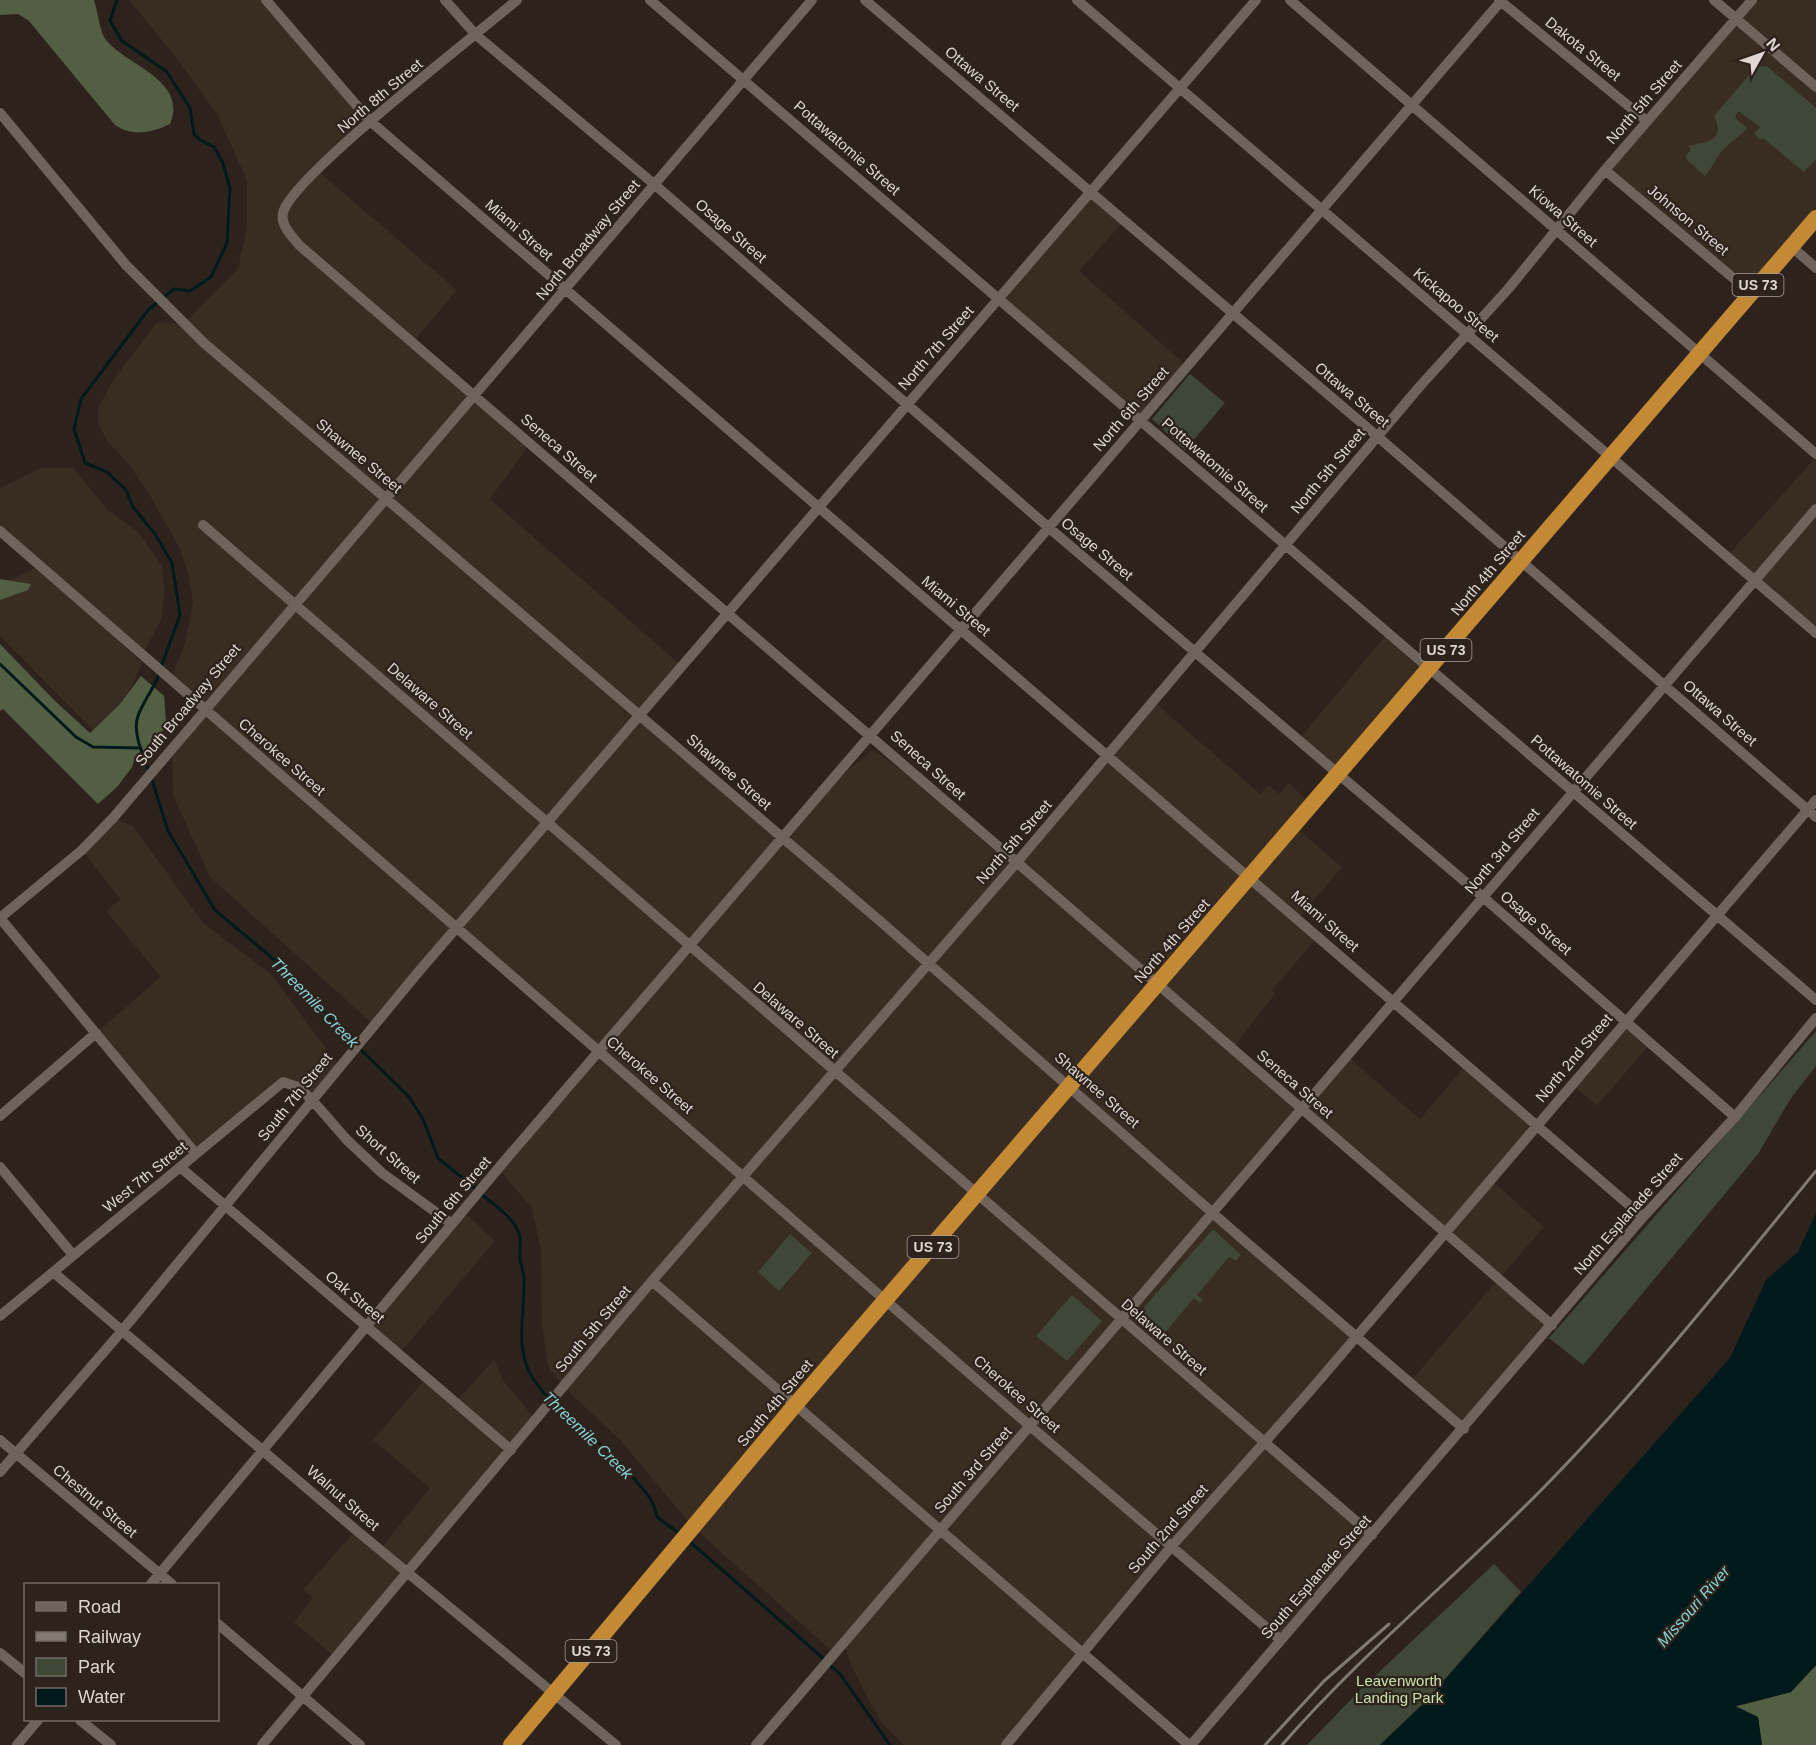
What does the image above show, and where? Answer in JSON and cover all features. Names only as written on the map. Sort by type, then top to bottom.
[{"type":"highway","name":"North 4th Street","points":[[1070,1087],[1816,218]]},
{"type":"highway","name":"South 4th Street","points":[[511,1745],[795,1406],[978,1197],[1070,1087]]},
{"type":"street","name":"Miami Street","points":[[266,0],[369,121],[1251,877],[1643,1217]]},
{"type":"street","name":"Osage Street","points":[[445,0],[476,35],[654,184],[1048,527],[1483,897],[1735,1117]]},
{"type":"street","name":"North 8th Street","points":[[285,227],[282,214],[290,197],[369,121],[517,0]]},
{"type":"street","name":"Pottawatomie Street","points":[[650,0],[1816,1000]]},
{"type":"street","name":"North Broadway Street","points":[[386,498],[812,0]]},
{"type":"street","name":"Ottawa Street","points":[[866,0],[1377,436],[1812,813]]},
{"type":"street","name":"Kickapoo Street","points":[[1077,0],[1816,633]]},
{"type":"street","name":"North 7th Street","points":[[641,716],[1256,0]]},
{"type":"street","name":"Kiowa Street","points":[[1290,0],[1700,351],[1816,454]]},
{"type":"street","name":"North 6th Street","points":[[783,838],[1140,420],[1234,315],[1500,0]]},
{"type":"street","name":"Dakota Street","points":[[1500,0],[1647,121]]},
{"type":"street","points":[[1714,0],[1816,87]]},
{"type":"street","name":"North 5th Street","points":[[929,963],[1377,436],[1468,335],[1605,170],[1752,0]]},
{"type":"street","name":"Shawnee Street","points":[[0,113],[139,281],[183,324],[929,963],[1211,1212],[1464,1429]]},
{"type":"street","name":"Johnson Street","points":[[1605,170],[1751,293]]},
{"type":"street","name":"Seneca Street","points":[[285,227],[299,244],[871,734],[1159,984],[1300,1110],[1552,1325]]},
{"type":"street","points":[[1791,247],[1816,268]]},
{"type":"street","name":"South Broadway Street","points":[[0,918],[82,850],[126,802],[386,498]]},
{"type":"street","name":"North 3rd Street","points":[[1211,1212],[1816,509]]},
{"type":"street","name":"Delaware Street","points":[[203,525],[834,1073],[1372,1535]]},
{"type":"street","name":"Cherokee Street","points":[[0,531],[887,1299],[1030,1426],[1281,1640]]},
{"type":"street","name":"South 7th Street","points":[[0,1472],[121,1332],[383,1014],[641,716]]},
{"type":"street","name":"North 2nd Street","points":[[1356,1336],[1625,1020],[1717,915],[1812,813],[1816,800]]},
{"type":"street","name":"South 6th Street","points":[[152,1583],[262,1448],[498,1169],[783,838]]},
{"type":"street","points":[[0,918],[196,1154]]},
{"type":"street","name":"South 5th Street","points":[[262,1745],[652,1281],[929,963]]},
{"type":"street","name":"North Esplanade Street","points":[[1464,1429],[1643,1217],[1735,1117],[1816,1018]]},
{"type":"street","points":[[0,1116],[96,1033]]},
{"type":"street","name":"West 7th Street","points":[[0,1316],[283,1082],[298,1087],[312,1100]]},
{"type":"street","name":"Short Street","points":[[312,1100],[347,1140],[382,1173],[452,1224]]},
{"type":"street","points":[[0,1167],[73,1255]]},
{"type":"street","name":"Oak Street","points":[[180,1167],[224,1207],[511,1450]]},
{"type":"street","name":"South 3rd Street","points":[[756,1745],[1211,1212]]},
{"type":"street","name":"Walnut Street","points":[[53,1272],[121,1332],[616,1745]]},
{"type":"street","points":[[652,1281],[1190,1745]]},
{"type":"street","name":"South 2nd Street","points":[[1006,1745],[1171,1547],[1356,1336]]},
{"type":"street","name":"South Esplanade Street","points":[[1190,1745],[1464,1429]]},
{"type":"street","name":"Chestnut Street","points":[[0,1440],[171,1583]]},
{"type":"street","points":[[219,1625],[360,1745]]},
{"type":"street","points":[[0,1653],[24,1672]]},
{"type":"street","points":[[16,1745],[37,1721]]},
{"type":"street","points":[[82,1721],[111,1745]]},
{"type":"shaded area","points":[[129,0],[266,0],[370,121],[318,171],[457,290],[413,342],[524,437],[525,451],[490,499],[683,667],[641,716],[783,838],[826,788],[873,750],[945,801],[1017,862],[1153,701],[1260,794],[1269,785],[1279,794],[1289,783],[1312,805],[1294,826],[1342,867],[1299,918],[1319,936],[1272,990],[1275,994],[1232,1049],[1300,1110],[1211,1212],[1356,1336],[1264,1442],[1372,1535],[1281,1640],[1171,1547],[1006,1745],[904,1745],[880,1721],[851,1665],[844,1644],[835,1654],[693,1527],[620,1440],[564,1387],[548,1366],[542,1324],[541,1251],[532,1208],[498,1169],[600,1052],[457,928],[374,1025],[210,877],[173,795],[172,748],[204,709],[171,680],[185,643],[193,602],[188,573],[179,547],[149,494],[128,463],[107,441],[98,423],[98,408],[116,376],[157,322],[183,324],[238,269],[247,227],[247,180],[217,114],[175,56]]},
{"type":"shaded area","points":[[1752,0],[1816,0],[1816,218],[1751,293],[1605,170]]},
{"type":"shaded area","points":[[1092,192],[1125,220],[1079,271],[1188,367],[1140,420],[998,299]]},
{"type":"shaded area","points":[[1816,457],[1816,633],[1727,556]]},
{"type":"shaded area","points":[[40,468],[73,468],[108,510],[138,532],[161,565],[165,587],[161,620],[144,652],[51,574],[142,663],[133,684],[119,705],[93,730],[0,636],[0,585],[41,565],[0,531],[0,488]]},
{"type":"shaded area","points":[[1388,633],[1430,669],[1337,774],[1298,740]]},
{"type":"shaded area","points":[[113,818],[133,826],[203,923],[271,974],[339,1066],[312,1100],[283,1082],[196,1154],[96,1033],[161,977],[106,911],[120,899],[82,850]]},
{"type":"shaded area","points":[[1625,1020],[1651,1043],[1597,1106],[1571,1083]]},
{"type":"shaded area","points":[[1347,1056],[1420,1119],[1467,1064],[1536,1125],[1490,1179],[1544,1227],[1499,1279],[1552,1325],[1464,1429],[1410,1382],[1498,1279],[1300,1110]]},
{"type":"shaded area","points":[[463,1211],[495,1241],[399,1354],[365,1326]]},
{"type":"shaded area","points":[[494,1359],[502,1379],[531,1414],[534,1424],[335,1657],[294,1622],[313,1598],[303,1590],[356,1530],[380,1549],[430,1488],[373,1440],[426,1378],[456,1402]]},
{"type":"green space","points":[[0,0],[94,0],[104,37],[113,47],[151,74],[170,95],[173,108],[170,124],[156,130],[142,132],[129,131],[115,125],[29,21],[18,14],[0,15]]},
{"type":"green space","points":[[1767,66],[1816,108],[1816,159],[1804,172],[1763,138],[1761,140],[1754,134],[1760,127],[1738,111],[1735,118],[1747,128],[1722,151],[1705,176],[1687,160],[1686,156],[1691,149],[1688,146],[1706,142],[1715,136],[1717,125],[1714,116],[1756,67]]},
{"type":"green space","points":[[1190,374],[1225,403],[1185,450],[1152,419]]},
{"type":"green space","points":[[0,579],[31,584],[28,590],[0,600]]},
{"type":"green space","points":[[0,644],[55,701],[90,733],[119,705],[141,676],[164,696],[166,721],[160,739],[136,755],[132,767],[118,786],[98,804],[3,709],[0,711]]},
{"type":"green space","points":[[1816,1031],[1816,1066],[1791,1098],[1758,1154],[1583,1365],[1549,1338]]},
{"type":"green space","points":[[1213,1229],[1241,1255],[1236,1261],[1229,1257],[1197,1295],[1203,1300],[1200,1303],[1194,1298],[1164,1334],[1184,1351],[1191,1348],[1188,1357],[1143,1318],[1146,1315],[1143,1312],[1139,1313]]},
{"type":"green space","points":[[790,1234],[812,1253],[779,1291],[758,1272]]},
{"type":"green space","points":[[1072,1295],[1102,1321],[1067,1361],[1036,1336]]},
{"type":"green space","name":"Leavenworth Landing Park","points":[[1494,1564],[1521,1592],[1424,1703],[1380,1745],[1307,1745],[1361,1689]]},
{"type":"green space","points":[[1816,1665],[1816,1745],[1762,1745],[1758,1717],[1734,1707],[1791,1692]]},
{"type":"water","name":"Missouri River","points":[[1816,1213],[1816,1665],[1791,1692],[1735,1706],[1758,1717],[1762,1745],[1380,1745],[1424,1703],[1730,1358],[1766,1280],[1798,1252]]},
{"type":"waterway","name":"Threemile Creek","points":[[117,0],[110,21],[122,41],[166,71],[190,108],[194,134],[214,147],[222,161],[230,188],[227,243],[211,277],[190,291],[174,289],[164,297]]},
{"type":"waterway","name":"Threemile Creek","points":[[159,301],[148,310],[81,399],[74,429],[85,463],[107,472],[126,490],[133,507],[155,534],[172,563],[180,615],[161,667]]},
{"type":"waterway","points":[[0,664],[76,737],[93,747],[141,748]]},
{"type":"waterway","name":"Threemile Creek","points":[[149,771],[136,729],[140,711],[159,674]]},
{"type":"waterway","name":"Threemile Creek","points":[[151,777],[168,831],[215,910],[290,973],[335,1024],[409,1097],[423,1119],[438,1158],[476,1189]]},
{"type":"waterway","name":"Threemile Creek","points":[[481,1194],[506,1214],[519,1233],[520,1260],[524,1274],[522,1327],[524,1356],[528,1370],[536,1384],[549,1398]]},
{"type":"waterway","name":"Threemile Creek","points":[[554,1402],[622,1464],[651,1499],[658,1518],[680,1534]]},
{"type":"waterway","name":"Threemile Creek","points":[[688,1540],[825,1660]]},
{"type":"waterway","name":"Threemile Creek","points":[[830,1665],[840,1674],[890,1745]]},
{"type":"railway","points":[[1282,1745],[1380,1643],[1517,1514],[1585,1444],[1686,1329],[1816,1171]]},
{"type":"railway","points":[[1265,1745],[1324,1681],[1389,1624]]}]
